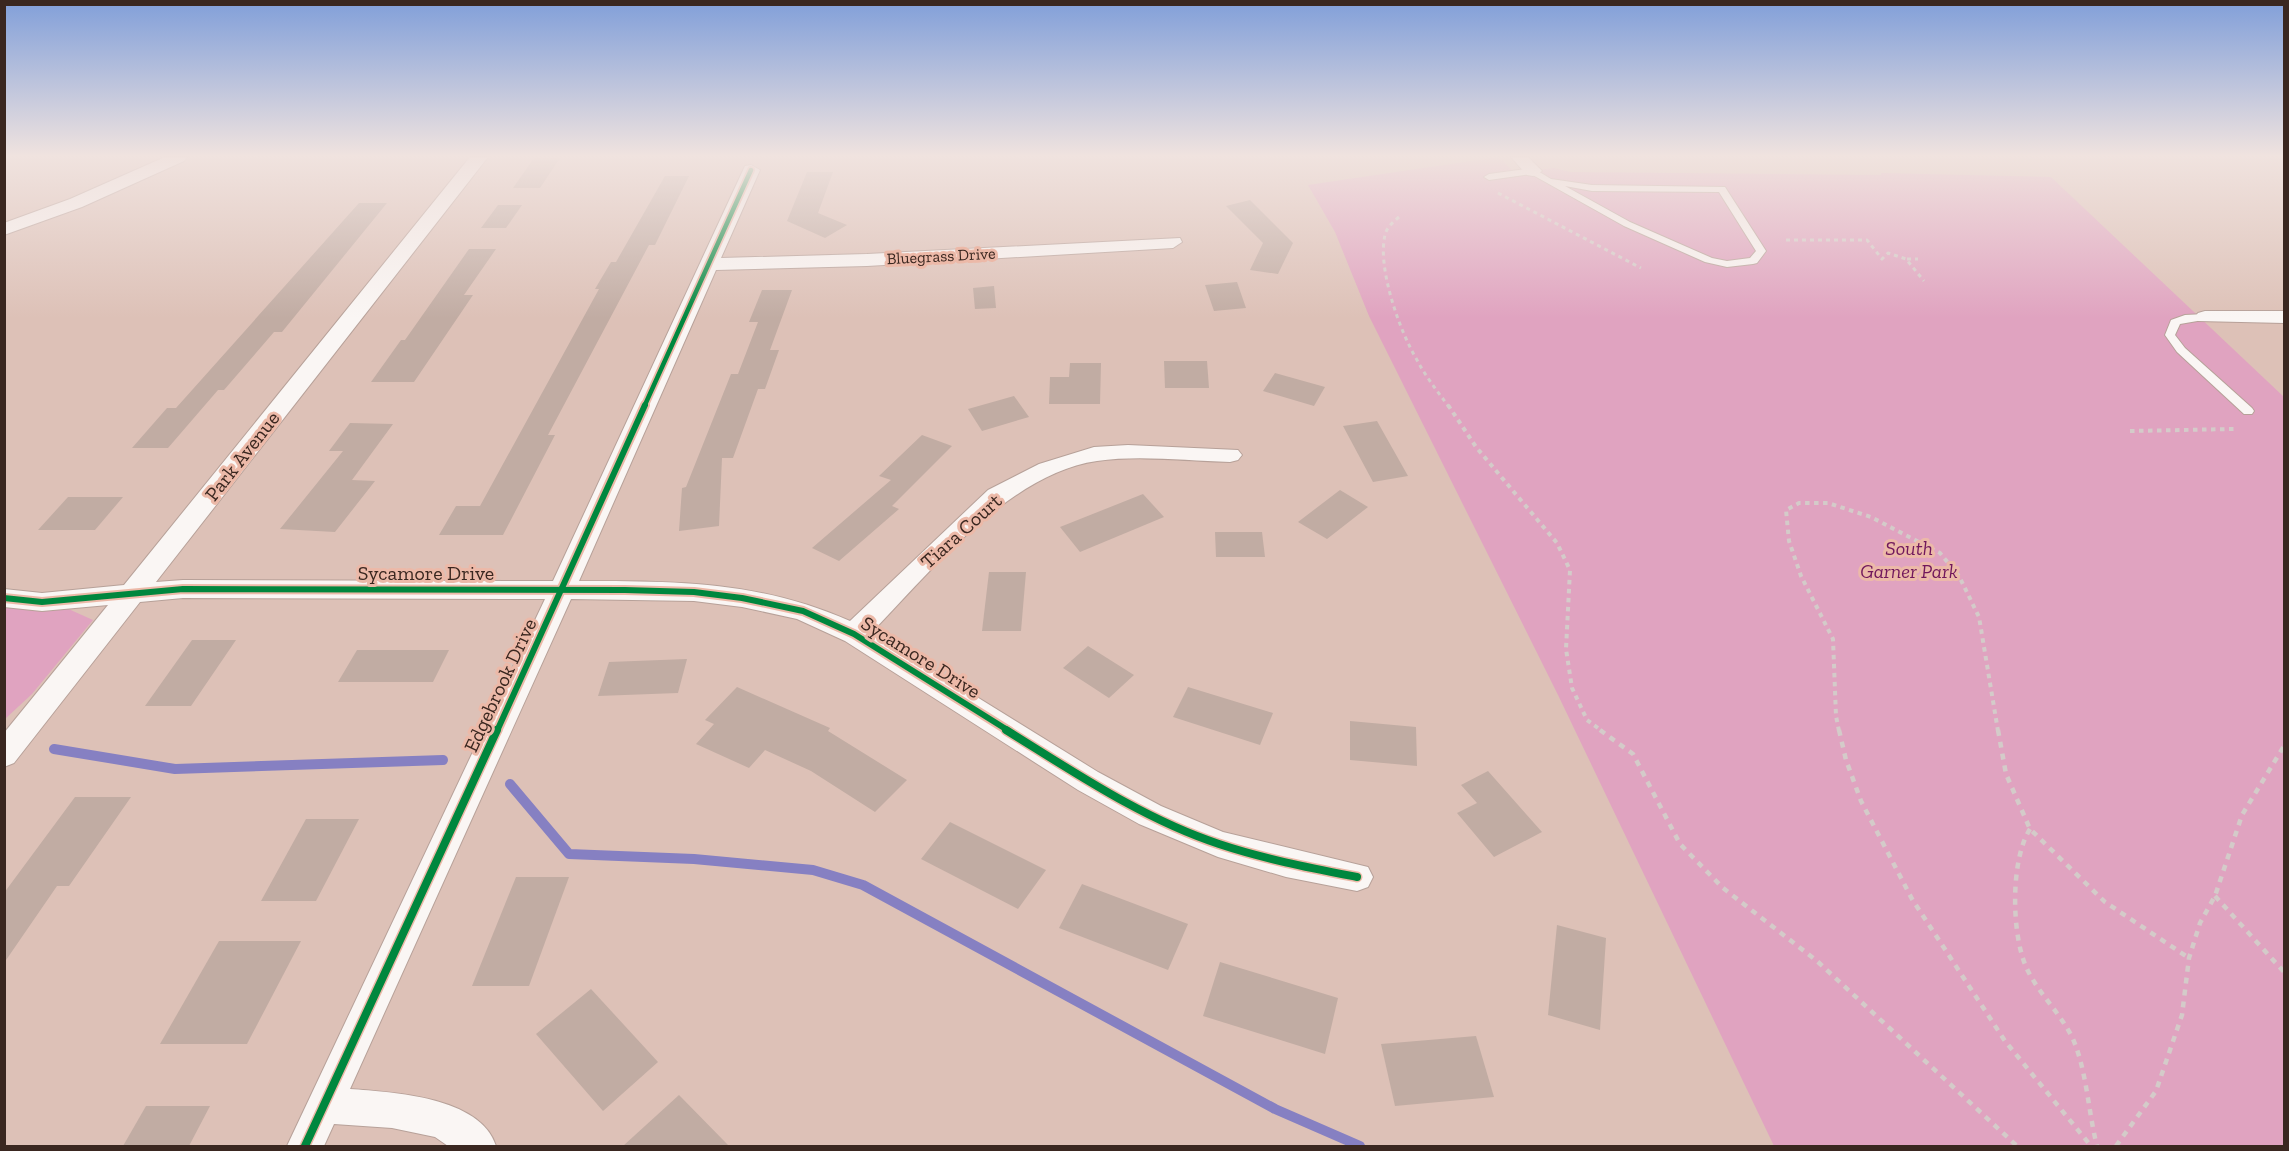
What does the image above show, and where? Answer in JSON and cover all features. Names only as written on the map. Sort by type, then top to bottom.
[{"type":"street","points":[[4,230],[55,211]]},
{"type":"street","name":"Park Avenue","points":[[4,755],[437,211]]},
{"type":"street","name":"Edgebrook Drive","points":[[305,1146],[562,590],[733,211]]},
{"type":"street","name":"Bluegrass Drive","points":[[709,264],[867,260],[1173,242]]},
{"type":"street","points":[[2205,317],[2284,317]]},
{"type":"street","name":"Tiara Court","points":[[854,633],[996,496],[1047,469],[1094,454],[1128,452],[1230,455]]},
{"type":"street","name":"Sycamore Drive","points":[[4,598],[42,602],[132,596],[183,589],[694,592],[742,598],[803,611],[854,633],[1088,781],[1149,815],[1218,844],[1286,863],[1357,876]]},
{"type":"street","points":[[325,1105],[392,1110],[443,1120],[478,1146]]},
{"type":"lane","points":[[1603,211],[1709,260],[1740,263],[1753,261],[1761,251],[1736,211]]},
{"type":"lane","points":[[2205,317],[2185,318],[2175,322],[2170,335],[2189,358],[2248,411]]},
{"type":"path","points":[[1538,211],[1641,268]]},
{"type":"path","points":[[1399,217],[1391,223],[1385,234],[1384,258],[1392,300],[1416,359],[1476,447],[1557,543],[1570,570],[1566,649],[1572,688],[1587,720],[1633,754],[1680,844],[1723,888],[1817,961],[2017,1146]]},
{"type":"path","points":[[1786,240],[1867,240],[1882,259],[1888,253],[1906,259],[1918,259]]},
{"type":"path","points":[[1906,259],[1924,281]]},
{"type":"path","points":[[2130,431],[2234,429]]},
{"type":"path","points":[[2091,1146],[2005,1041],[1966,986],[1912,899],[1861,801],[1846,760],[1836,716],[1833,639],[1801,576],[1789,541],[1786,510],[1799,503],[1828,503],[1871,517],[1940,553],[1959,576],[1979,617],[1983,659],[2006,774],[2030,829],[2105,902],[2189,958]]},
{"type":"path","points":[[2116,1146],[2156,1091],[2182,1015],[2189,958],[2200,922],[2215,896],[2242,815],[2261,780],[2284,746]]},
{"type":"path","points":[[2030,829],[2020,844],[2016,884],[2022,957],[2072,1039],[2088,1087],[2089,1118],[2097,1146]]},
{"type":"path","points":[[2215,896],[2284,972]]},
{"type":"green space","name":"South Garner Park","points":[[1323,211],[2087,211],[2284,397],[2284,1146],[1774,1146],[1559,697],[1369,316],[1335,232]]},
{"type":"green space","points":[[5,603],[64,607],[93,620],[32,694],[5,719]]},
{"type":"building","points":[[352,211],[381,211],[282,332],[274,332],[224,390],[218,390],[168,448],[132,448],[167,408],[176,408]]},
{"type":"building","points":[[494,211],[518,211],[506,228],[481,228]]},
{"type":"building","points":[[645,211],[672,211],[655,245],[649,245],[548,435],[555,435],[503,535],[439,535],[456,506],[480,506],[599,289],[595,289],[611,262],[616,262]]},
{"type":"building","points":[[791,211],[819,211],[818,213],[847,225],[825,238],[787,221]]},
{"type":"building","points":[[1231,211],[1261,211],[1293,243],[1278,274],[1250,270],[1263,243]]},
{"type":"building","points":[[469,249],[496,249],[464,295],[473,295],[414,382],[371,382],[401,340],[405,340]]},
{"type":"building","points":[[1237,282],[1246,308],[1214,311],[1205,285]]},
{"type":"building","points":[[994,286],[996,308],[975,309],[973,288]]},
{"type":"building","points":[[762,290],[792,290],[770,350],[779,350],[765,389],[758,389],[733,458],[722,458],[719,526],[679,531],[682,488],[686,487],[731,374],[738,374],[758,322],[749,322]]},
{"type":"building","points":[[1164,361],[1207,361],[1209,388],[1165,388]]},
{"type":"building","points":[[1070,363],[1101,363],[1100,404],[1049,404],[1050,377],[1069,377]]},
{"type":"building","points":[[1275,373],[1325,387],[1314,406],[1263,391]]},
{"type":"building","points":[[1014,396],[1029,417],[982,431],[968,409]]},
{"type":"building","points":[[1377,421],[1408,476],[1373,482],[1343,426]]},
{"type":"building","points":[[350,423],[393,424],[352,480],[375,481],[335,532],[280,529],[343,451],[329,451]]},
{"type":"building","points":[[922,435],[952,446],[892,506],[899,509],[839,561],[812,548],[891,480],[879,476]]},
{"type":"building","points":[[1340,490],[1368,507],[1327,539],[1298,522]]},
{"type":"building","points":[[1143,494],[1164,517],[1080,552],[1060,527]]},
{"type":"building","points":[[68,497],[123,497],[95,530],[38,530]]},
{"type":"building","points":[[1215,532],[1262,532],[1265,557],[1216,557]]},
{"type":"building","points":[[989,572],[1026,572],[1021,631],[982,631]]},
{"type":"building","points":[[192,640],[236,640],[191,706],[145,706]]},
{"type":"building","points":[[1088,646],[1134,675],[1109,698],[1063,668]]},
{"type":"building","points":[[357,650],[449,650],[433,682],[338,682]]},
{"type":"building","points":[[687,659],[678,693],[598,696],[609,662]]},
{"type":"building","points":[[737,687],[830,728],[828,731],[907,780],[875,812],[811,771],[765,750],[749,768],[696,744],[714,724],[705,720]]},
{"type":"building","points":[[1188,687],[1273,713],[1260,745],[1173,717]]},
{"type":"building","points":[[1350,721],[1416,727],[1417,766],[1350,760]]},
{"type":"building","points":[[1488,771],[1542,832],[1494,857],[1457,813],[1477,803],[1461,785]]},
{"type":"building","points":[[75,797],[131,797],[69,886],[57,886],[4,963],[4,893]]},
{"type":"building","points":[[306,819],[359,819],[316,901],[261,901]]},
{"type":"building","points":[[950,822],[1046,870],[1018,909],[921,859]]},
{"type":"building","points":[[516,877],[569,877],[529,986],[472,986]]},
{"type":"building","points":[[1082,884],[1188,924],[1168,970],[1059,928]]},
{"type":"building","points":[[1557,925],[1606,938],[1600,1030],[1548,1015]]},
{"type":"building","points":[[219,941],[301,941],[247,1044],[160,1044]]},
{"type":"building","points":[[1220,962],[1338,998],[1325,1054],[1203,1016]]},
{"type":"building","points":[[591,989],[658,1062],[603,1111],[536,1034]]},
{"type":"building","points":[[1476,1036],[1494,1097],[1395,1106],[1381,1044]]},
{"type":"building","points":[[679,1095],[729,1146],[623,1146]]},
{"type":"building","points":[[146,1106],[210,1106],[189,1146],[123,1146]]},
{"type":"waterway","points":[[54,749],[175,769],[443,760]]},
{"type":"waterway","points":[[510,784],[569,854],[694,859],[813,870],[863,885],[1275,1109],[1360,1146]]},
{"type":"cycle path","points":[[305,1146],[562,590],[733,211]]},
{"type":"cycle path","points":[[4,598],[42,602],[183,589],[625,590],[694,592],[742,598],[803,611],[854,634],[1088,781],[1150,815],[1218,844],[1286,863],[1357,877]]}]
